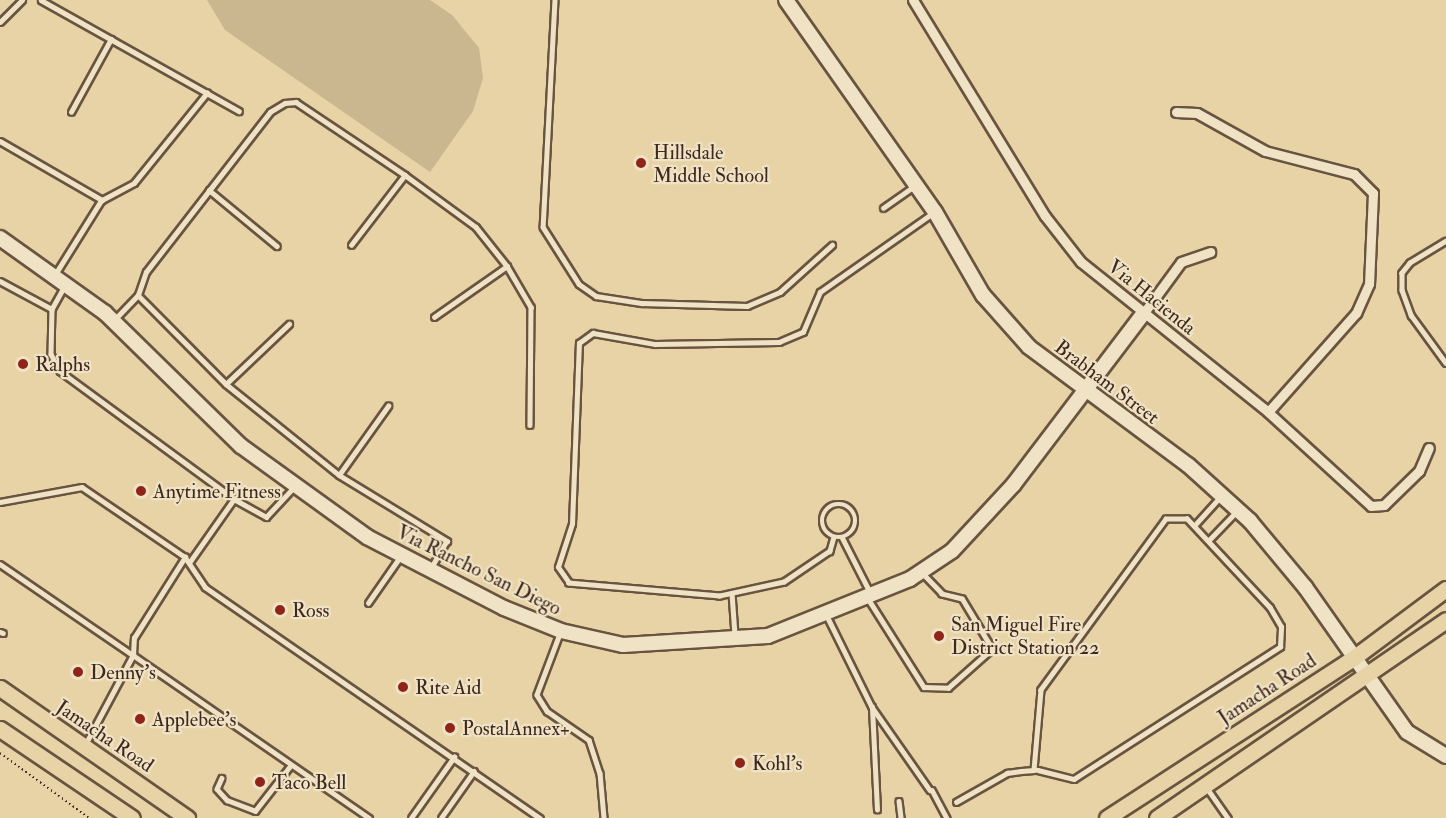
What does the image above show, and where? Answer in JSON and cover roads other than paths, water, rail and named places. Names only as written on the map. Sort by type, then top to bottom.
[{"type":"main road","name":"Jamacha Road","points":[[1107,818],[1352,659],[1446,589]]},
{"type":"main road","points":[[1157,818],[1367,679],[1446,620]]},
{"type":"main road","name":"Jamacha Road","points":[[0,688],[187,818]]},
{"type":"main road","points":[[0,729],[132,818]]},
{"type":"street","name":"Brabham Street","points":[[786,0],[917,184],[983,295],[1029,347],[1082,390],[1222,495],[1305,587],[1352,659],[1407,732],[1446,756]]},
{"type":"street","name":"Via Hacienda","points":[[913,0],[1059,236],[1081,262],[1268,412],[1376,507],[1419,471],[1429,448]]},
{"type":"street","points":[[1176,112],[1197,113],[1265,150],[1354,174],[1372,193],[1369,284],[1356,313],[1268,412]]},
{"type":"street","name":"Via Rancho San Diego","points":[[0,238],[56,274],[114,321],[241,446],[295,486],[402,555],[431,570],[561,631],[623,645],[768,636],[871,599],[922,572],[951,551],[1014,484],[1082,390],[1181,262],[1210,252]]},
{"type":"lane","points":[[0,22],[22,0]]},
{"type":"lane","points":[[41,0],[239,111]]},
{"type":"lane","points":[[555,0],[543,227],[584,288],[596,296],[642,303],[747,306],[780,292],[832,245]]},
{"type":"lane","points":[[71,112],[111,39]]},
{"type":"lane","points":[[56,274],[102,200],[134,183],[207,93]]},
{"type":"lane","points":[[114,321],[138,295],[146,272],[270,112],[285,103],[296,102],[405,175],[476,227],[507,266],[531,307],[530,425]]},
{"type":"lane","points":[[0,141],[102,200]]},
{"type":"lane","points":[[351,245],[405,175]]},
{"type":"lane","points":[[883,208],[917,184]]},
{"type":"lane","points":[[209,190],[278,246]]},
{"type":"lane","points":[[834,537],[830,551],[784,582],[732,593],[569,582],[558,567],[572,524],[579,343],[593,333],[655,344],[779,342],[802,332],[820,292],[935,212]]},
{"type":"lane","points":[[1445,242],[1410,263],[1402,273],[1402,290],[1411,315],[1446,363]]},
{"type":"lane","points":[[434,317],[507,266]]},
{"type":"lane","points":[[0,281],[52,309]]},
{"type":"lane","points":[[67,283],[52,309],[51,354],[60,371],[234,499],[266,517],[295,486]]},
{"type":"lane","points":[[138,295],[226,384],[339,475],[447,541],[431,570]]},
{"type":"lane","points":[[226,384],[289,324]]},
{"type":"lane","points":[[339,475],[388,406]]},
{"type":"lane","points":[[0,502],[82,488],[185,557],[205,587],[540,818]]},
{"type":"lane","points":[[1194,526],[1222,495]]},
{"type":"lane","points":[[189,563],[234,499]]},
{"type":"lane","points":[[843,504],[856,521],[842,537],[834,537],[825,530],[824,514],[843,504]]},
{"type":"lane","points":[[1209,540],[1238,511]]},
{"type":"lane","points":[[956,802],[993,777],[1034,770],[1074,779],[1280,647],[1281,627],[1270,608],[1209,540],[1181,516],[1166,519],[1041,690],[1034,770]]},
{"type":"lane","points":[[842,537],[871,599],[924,687],[948,688],[992,649],[962,599],[942,594],[922,572]]},
{"type":"lane","points":[[368,603],[402,555]]},
{"type":"lane","points":[[83,747],[133,655],[134,638],[185,557]]},
{"type":"lane","points":[[0,564],[369,818]]},
{"type":"lane","points":[[732,593],[735,639]]},
{"type":"lane","points":[[827,616],[872,708],[931,790],[947,818]]},
{"type":"lane","points":[[561,631],[537,695],[547,711],[589,740],[600,773],[604,818]]},
{"type":"lane","points":[[872,708],[877,810]]},
{"type":"lane","points":[[411,818],[454,757]]},
{"type":"lane","points":[[222,778],[217,789],[227,800],[255,811],[291,765]]},
{"type":"lane","points":[[441,818],[474,771]]},
{"type":"lane","points":[[1205,786],[1228,818]]},
{"type":"lane","points":[[899,801],[901,818]]},
{"type":"place","name":"Hillsdale Middle School","points":[[641,163]]},
{"type":"place","name":"Ralphs","points":[[23,364]]},
{"type":"place","name":"Anytime Fitness","points":[[141,491]]},
{"type":"place","name":"Ross","points":[[280,610]]},
{"type":"place","name":"San Miguel Fire District Station 22","points":[[939,636]]},
{"type":"place","name":"Denny's","points":[[78,672]]},
{"type":"place","name":"Rite Aid","points":[[403,687]]},
{"type":"place","name":"Applebee's","points":[[140,719]]},
{"type":"place","name":"PostalAnnex+","points":[[450,728]]},
{"type":"place","name":"Kohl's","points":[[740,763]]},
{"type":"place","name":"Taco Bell","points":[[260,782]]}]
